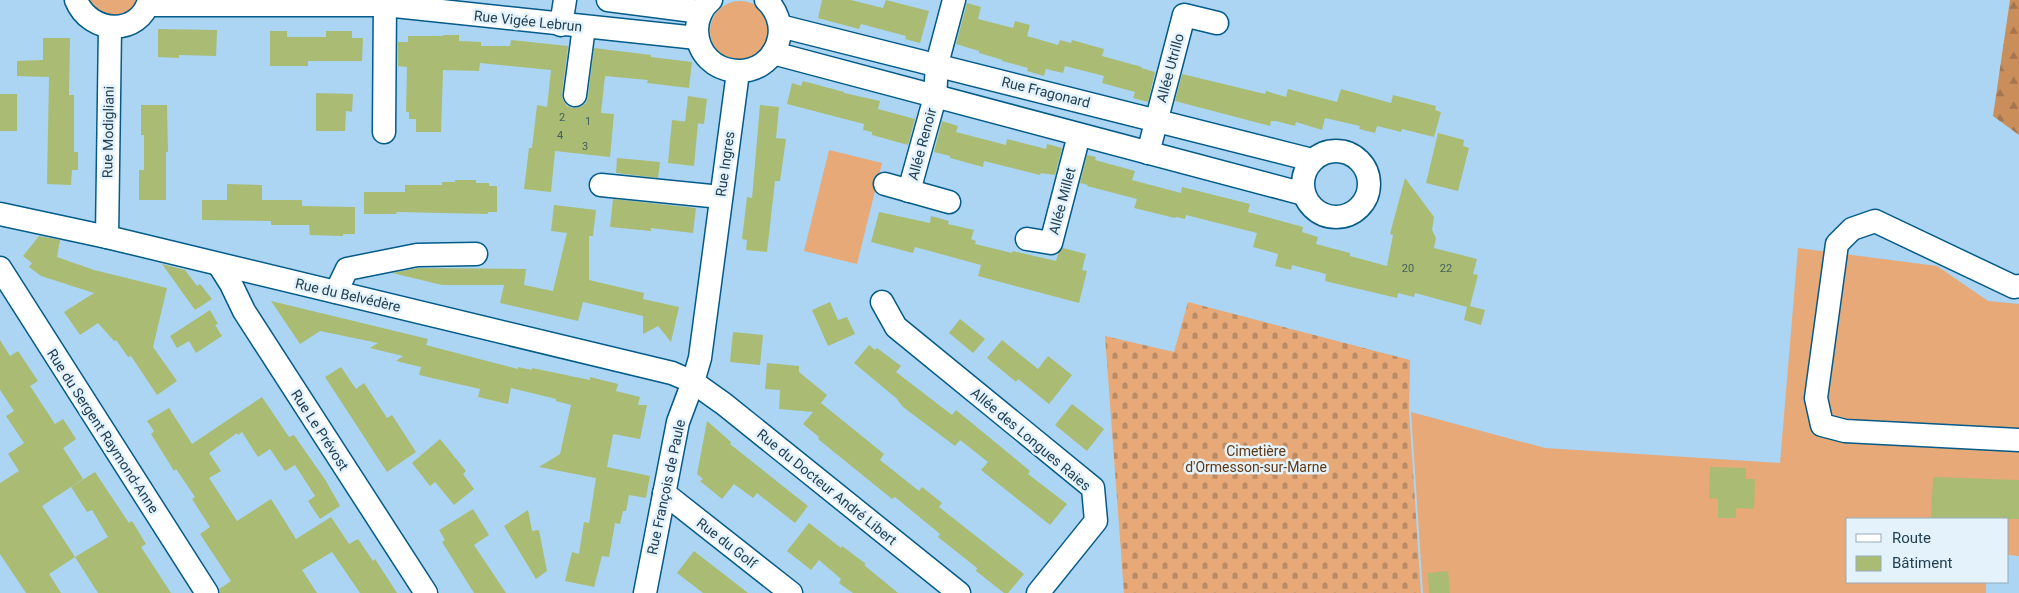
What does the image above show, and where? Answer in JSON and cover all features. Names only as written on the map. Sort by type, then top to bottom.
[{"type":"street","points":[[76,0],[80,11],[90,20],[110,27],[128,24],[139,17],[149,2]]},
{"type":"street","points":[[561,25],[565,0]]},
{"type":"street","points":[[608,0],[706,6],[697,25],[697,38],[702,51],[711,62],[724,70],[738,72],[751,70],[764,64],[777,45],[780,26],[776,14],[766,0]]},
{"type":"street","name":"Allée Renoir","points":[[909,191],[935,97],[936,64],[954,0]]},
{"type":"street","name":"Rue Vigée Lebrun","points":[[149,2],[385,2],[561,25],[697,38]]},
{"type":"street","points":[[384,132],[385,2]]},
{"type":"street","name":"Allée Utrillo","points":[[1148,153],[1184,15],[1217,23]]},
{"type":"street","name":"Rue Fragonard","points":[[780,26],[1312,160]]},
{"type":"street","name":"Rue Modigliani","points":[[107,237],[110,27]]},
{"type":"street","points":[[575,95],[584,27]]},
{"type":"street","points":[[773,53],[1304,194]]},
{"type":"street","name":"Rue Ingres","points":[[694,382],[700,358],[738,72]]},
{"type":"street","name":"Allée Millet","points":[[1027,239],[1051,243],[1080,135]]},
{"type":"street","points":[[1337,150],[1348,152],[1359,159],[1367,172],[1369,182],[1366,198],[1358,209],[1338,217],[1323,215],[1312,207],[1304,194],[1302,185],[1305,169],[1312,160],[1323,152],[1337,150]]},
{"type":"street","name":"Allée Renoir","points":[[885,184],[949,202]]},
{"type":"street","points":[[601,185],[721,197]]},
{"type":"street","name":"Rue du Belvédère","points":[[0,214],[107,237],[672,373],[694,382]]},
{"type":"street","points":[[2019,286],[2014,287],[1875,221],[1852,229],[1837,244],[1816,398],[1822,425],[1845,431],[2019,440]]},
{"type":"street","points":[[336,292],[347,269],[417,255],[476,254]]},
{"type":"street","name":"Rue Le Prévost","points":[[218,265],[231,284],[249,319],[426,593]]},
{"type":"street","name":"Rue du Sergent Raymond-Anne","points":[[0,268],[207,593]]},
{"type":"street","name":"Allée des Longues Raies","points":[[882,302],[896,327],[1093,488],[1096,521],[1038,593]]},
{"type":"street","name":"Rue François de Paule","points":[[644,593],[678,422],[694,382]]},
{"type":"street","name":"Rue du Docteur André Libert","points":[[694,382],[732,410],[959,593]]},
{"type":"street","name":"Rue du Golf","points":[[664,493],[791,593]]},
{"type":"green space","points":[[82,0],[141,0],[133,12],[110,21]]},
{"type":"green space","points":[[2010,0],[2019,0],[2019,135],[1993,116]]},
{"type":"green space","points":[[740,1],[757,6],[765,14],[770,31],[765,48],[757,56],[740,61],[723,56],[715,48],[710,31],[715,14],[723,6]]},
{"type":"green space","points":[[829,150],[882,163],[857,264],[804,251]]},
{"type":"green space","points":[[1798,248],[1937,266],[1988,301],[2019,304],[2019,556],[2009,555],[2009,518],[1846,518],[1846,583],[1986,583],[1986,593],[1423,593],[1411,412],[1545,448],[1780,463]]},
{"type":"green space","name":"Cimetière d'Ormesson-sur-Marne","points":[[1188,302],[1410,360],[1409,410],[1421,593],[1124,593],[1105,336],[1174,352]]},
{"type":"building","points":[[822,0],[851,0],[883,8],[886,0],[929,11],[920,43],[905,39],[906,36],[861,24],[859,29],[818,18]]},
{"type":"building","points":[[967,3],[981,7],[978,19],[1013,28],[1015,21],[1030,25],[1027,36],[1058,45],[1060,40],[1071,43],[1072,40],[1104,49],[1102,56],[1155,72],[1148,102],[1133,98],[1135,92],[1102,83],[1104,76],[1065,66],[1063,73],[1046,69],[1044,76],[1027,71],[1028,68],[1002,61],[956,44]]},
{"type":"building","points":[[158,29],[217,30],[216,56],[179,55],[179,58],[158,57]]},
{"type":"building","points":[[270,31],[287,31],[287,37],[326,37],[326,31],[352,31],[352,38],[363,38],[362,61],[308,61],[308,66],[270,66]]},
{"type":"building","points":[[459,35],[459,41],[481,42],[481,46],[510,46],[511,40],[568,46],[562,94],[567,106],[573,108],[580,107],[586,103],[594,48],[692,62],[689,88],[647,83],[648,80],[605,76],[601,113],[614,114],[610,157],[555,151],[551,192],[524,189],[529,148],[532,148],[537,105],[547,107],[551,70],[480,63],[479,71],[443,70],[441,132],[416,132],[416,119],[409,119],[409,112],[406,112],[407,67],[398,66],[398,42],[408,42],[408,36]]},
{"type":"building","points":[[43,38],[70,38],[69,95],[74,95],[74,152],[78,152],[78,170],[72,170],[71,185],[47,184],[49,77],[17,76],[17,61],[43,60]]},
{"type":"building","points":[[1182,74],[1265,94],[1266,91],[1286,97],[1288,89],[1337,102],[1341,89],[1391,103],[1393,95],[1436,106],[1435,110],[1441,112],[1434,137],[1402,129],[1401,132],[1377,126],[1375,133],[1359,129],[1360,126],[1325,118],[1322,130],[1296,122],[1295,126],[1271,121],[1270,126],[1175,101]]},
{"type":"building","points":[[803,81],[880,101],[878,109],[915,119],[908,145],[872,135],[872,132],[863,130],[864,124],[787,104],[792,83],[801,86]]},
{"type":"building","points":[[316,93],[353,94],[352,112],[346,111],[345,131],[316,131]]},
{"type":"building","points":[[0,94],[17,94],[17,131],[0,131]]},
{"type":"building","points":[[688,96],[707,99],[704,124],[685,122]]},
{"type":"building","points":[[141,105],[167,105],[166,200],[139,200],[139,170],[144,170],[144,135],[141,135]]},
{"type":"building","points":[[760,105],[779,107],[776,138],[786,139],[780,181],[775,181],[767,252],[746,250],[747,240],[742,239],[747,197],[752,198]]},
{"type":"building","points":[[672,120],[698,123],[694,166],[668,163]]},
{"type":"building","points":[[942,121],[958,126],[956,132],[1006,145],[1007,139],[1046,149],[1047,144],[1062,148],[1055,175],[1041,173],[1040,175],[984,161],[983,167],[934,152]]},
{"type":"building","points":[[1438,133],[1464,140],[1463,146],[1469,148],[1458,191],[1426,183]]},
{"type":"building","points":[[1087,155],[1096,157],[1095,160],[1135,171],[1132,180],[1181,193],[1182,187],[1250,204],[1248,212],[1303,227],[1302,232],[1318,237],[1316,244],[1387,266],[1393,235],[1390,234],[1405,178],[1434,217],[1432,230],[1436,238],[1434,248],[1477,259],[1473,274],[1478,275],[1470,306],[1485,310],[1481,325],[1464,320],[1467,307],[1415,293],[1414,297],[1398,293],[1397,298],[1325,281],[1326,274],[1292,265],[1291,270],[1275,266],[1278,254],[1253,247],[1257,233],[1186,215],[1185,219],[1175,218],[1134,208],[1137,199],[1080,183]]},
{"type":"building","points":[[617,158],[660,162],[658,178],[616,173]]},
{"type":"building","points":[[455,180],[476,180],[476,183],[489,183],[489,186],[497,186],[497,212],[488,212],[488,214],[397,212],[396,214],[364,214],[364,192],[405,192],[405,185],[442,185],[442,182],[455,182]]},
{"type":"building","points":[[227,184],[262,185],[262,200],[302,200],[302,206],[355,207],[355,234],[343,234],[343,236],[310,235],[309,225],[271,225],[271,221],[202,220],[202,200],[227,200]]},
{"type":"building","points":[[613,199],[696,208],[693,233],[651,228],[651,231],[610,227]]},
{"type":"building","points":[[554,205],[596,210],[593,236],[589,236],[589,280],[644,293],[643,299],[679,307],[671,342],[658,326],[643,334],[643,316],[583,302],[578,321],[500,303],[504,285],[442,285],[392,273],[418,268],[526,269],[524,285],[553,291],[567,233],[551,231]]},
{"type":"building","points":[[879,212],[930,223],[931,216],[949,221],[948,224],[974,230],[971,239],[976,241],[975,244],[1012,253],[1013,251],[1056,261],[1058,254],[1063,248],[1086,254],[1082,270],[1087,271],[1079,303],[978,276],[981,265],[915,247],[913,253],[871,242]]},
{"type":"building","points":[[39,236],[60,240],[57,257],[94,270],[167,288],[153,347],[177,381],[157,395],[131,356],[128,357],[116,340],[114,341],[98,323],[80,335],[64,312],[94,293],[41,276],[29,267],[32,263],[23,256]]},
{"type":"building","points":[[162,264],[185,270],[197,286],[200,284],[212,299],[195,310]]},
{"type":"building","points":[[271,301],[428,339],[426,345],[518,369],[518,367],[532,370],[532,368],[590,380],[590,377],[618,384],[616,391],[640,397],[638,405],[647,405],[640,439],[613,434],[607,467],[650,476],[646,498],[629,495],[626,511],[623,511],[620,524],[615,523],[609,557],[602,556],[594,587],[565,581],[572,552],[579,554],[584,522],[589,523],[596,478],[539,467],[560,454],[571,405],[556,401],[556,399],[511,388],[508,404],[478,397],[480,389],[419,375],[421,367],[396,361],[403,356],[370,348],[378,343],[320,331],[300,344]]},
{"type":"building","points":[[830,302],[838,320],[847,317],[855,334],[828,346],[812,310]]},
{"type":"building","points":[[210,310],[218,324],[215,325],[222,336],[196,353],[189,341],[177,348],[170,336]]},
{"type":"building","points":[[960,319],[985,339],[973,353],[949,333]]},
{"type":"building","points":[[733,332],[763,335],[760,365],[730,362]]},
{"type":"building","points":[[0,340],[10,356],[18,351],[38,381],[30,386],[55,424],[63,419],[76,439],[63,448],[83,479],[42,506],[75,557],[49,574],[61,593],[26,593],[0,554],[0,483],[19,471],[8,454],[24,443],[6,416],[14,411],[0,390]]},
{"type":"building","points":[[1002,340],[1038,369],[1048,356],[1072,375],[1049,404],[1018,379],[1016,382],[987,358]]},
{"type":"building","points":[[869,345],[875,350],[877,348],[901,366],[896,372],[952,415],[956,410],[1030,471],[1028,474],[1067,504],[1050,525],[981,470],[988,462],[960,440],[955,446],[903,407],[896,398],[854,363]]},
{"type":"building","points":[[767,363],[799,366],[799,372],[827,395],[821,403],[884,454],[880,460],[919,491],[922,487],[942,503],[939,507],[1024,574],[1008,593],[1004,593],[976,571],[977,568],[938,537],[940,534],[895,497],[892,499],[818,439],[819,437],[803,424],[813,412],[779,409],[780,390],[765,389]]},
{"type":"building","points":[[341,367],[356,389],[364,383],[387,418],[392,415],[416,452],[387,472],[325,377]]},
{"type":"building","points":[[262,397],[289,437],[294,435],[326,481],[340,506],[320,519],[308,501],[315,496],[295,465],[285,471],[270,449],[258,457],[242,432],[238,435],[237,433],[209,453],[221,471],[209,478],[237,521],[271,499],[296,539],[331,517],[349,544],[358,539],[373,561],[375,559],[397,593],[360,593],[332,552],[302,570],[317,593],[220,593],[219,589],[231,581],[200,534],[210,527],[192,499],[195,497],[176,469],[174,471],[151,434],[154,431],[147,421],[169,408],[192,444]]},
{"type":"building","points":[[1072,404],[1104,429],[1087,451],[1055,425]]},
{"type":"building","points":[[707,421],[731,442],[730,444],[808,506],[795,523],[757,493],[753,498],[734,484],[722,499],[700,481],[703,479],[697,474]]},
{"type":"building","points":[[440,439],[466,471],[463,474],[474,489],[454,505],[435,482],[430,486],[412,463]]},
{"type":"building","points":[[1710,467],[1746,468],[1746,479],[1755,479],[1754,509],[1736,508],[1736,518],[1718,518],[1718,499],[1709,498]]},
{"type":"building","points":[[95,472],[129,523],[132,521],[146,544],[141,547],[171,593],[98,593],[75,557],[108,537],[92,510],[87,512],[71,487]]},
{"type":"building","points":[[1933,477],[2019,480],[2019,519],[1931,518]]},
{"type":"building","points":[[473,509],[489,535],[474,545],[506,593],[474,593],[442,542],[445,540],[439,530]]},
{"type":"building","points":[[528,510],[532,531],[539,530],[547,571],[536,579],[504,526]]},
{"type":"building","points":[[809,523],[841,548],[842,546],[866,564],[864,565],[898,593],[853,593],[839,583],[841,579],[819,560],[811,570],[787,551]]},
{"type":"building","points":[[694,551],[748,593],[703,593],[677,573]]},
{"type":"building","points":[[1448,571],[1450,593],[1429,593],[1428,573]]}]
